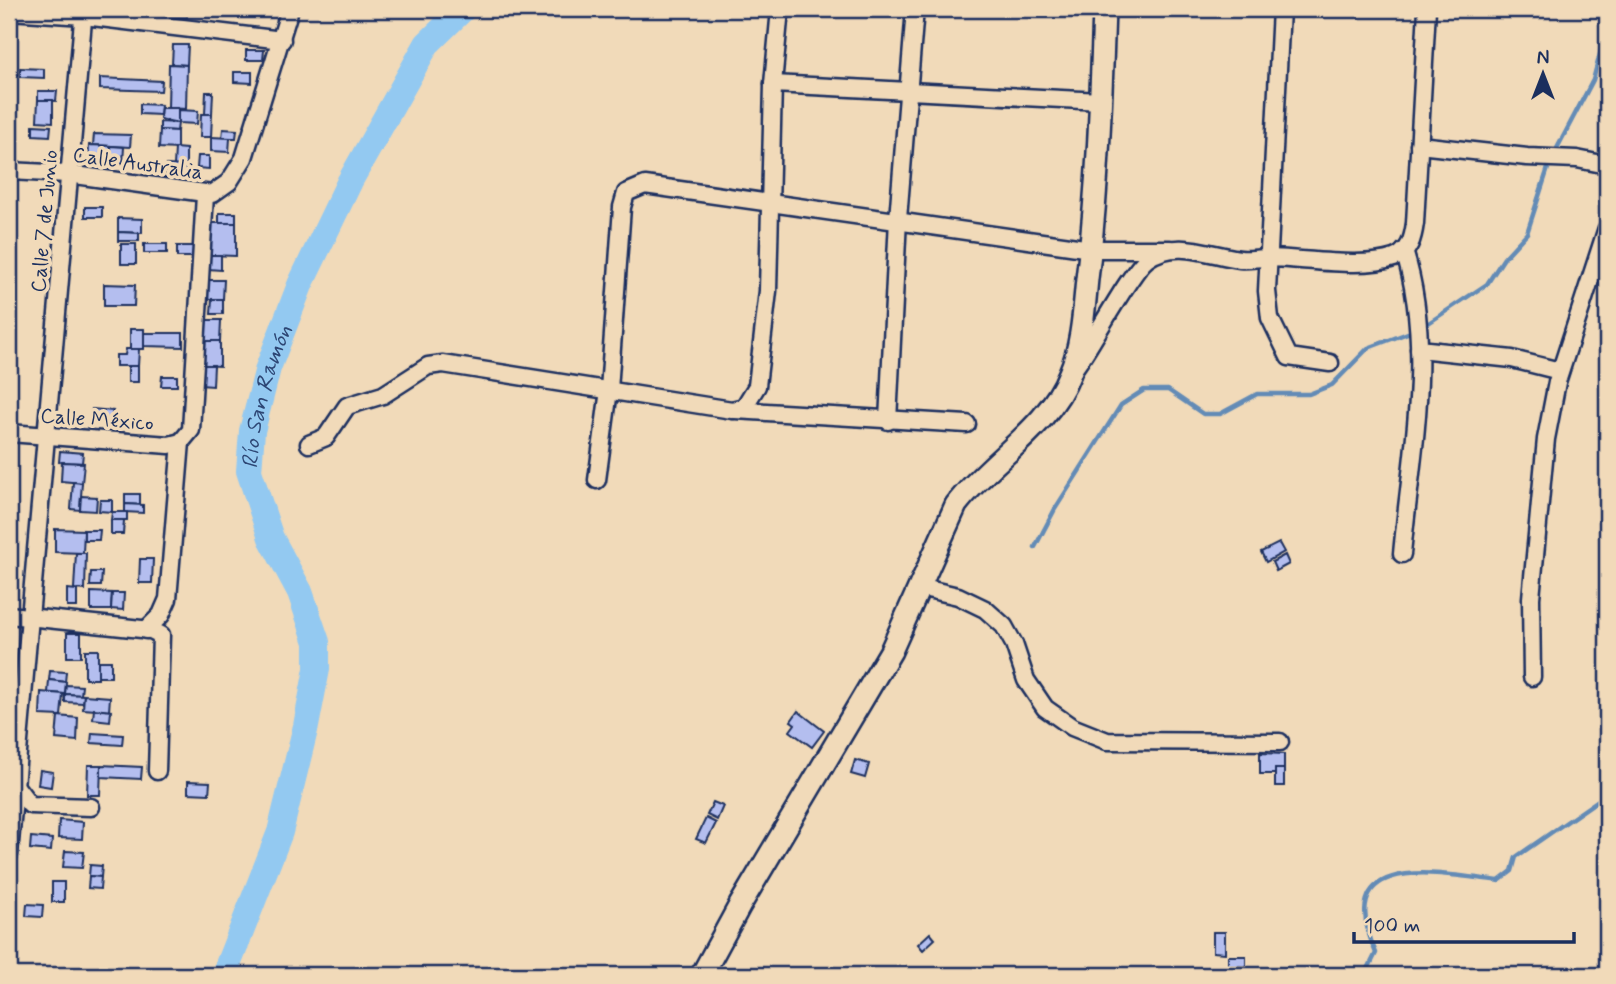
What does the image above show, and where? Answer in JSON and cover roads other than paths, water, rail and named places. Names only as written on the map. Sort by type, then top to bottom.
[{"type":"main road","points":[[702,975],[740,905],[891,651],[956,505],[970,486],[1030,429],[1070,373],[1084,308],[1091,250],[1104,9]]},
{"type":"street","name":"Calle Australia","points":[[9,171],[68,174],[205,195],[229,182],[244,158],[290,9]]},
{"type":"street","points":[[732,410],[744,407],[757,386],[768,291],[773,84],[780,9]]},
{"type":"street","points":[[888,421],[898,219],[915,9]]},
{"type":"street","points":[[1281,9],[1267,291],[1270,318],[1281,346],[1289,357],[1330,363]]},
{"type":"street","points":[[597,480],[608,390],[622,207],[626,193],[645,185],[898,219],[1091,250],[1212,251],[1240,259],[1269,258],[1289,261],[1362,261],[1393,258],[1404,251],[1412,240],[1415,223],[1427,9]]},
{"type":"street","points":[[9,11],[84,13],[282,40]]},
{"type":"street","name":"Calle 7 de Junio","points":[[9,854],[11,780],[46,437],[84,13]]},
{"type":"street","points":[[773,84],[1101,101]]},
{"type":"street","points":[[1419,145],[1527,157],[1577,159],[1607,165]]},
{"type":"street","points":[[146,630],[161,615],[168,599],[181,442],[191,430],[205,195]]},
{"type":"street","points":[[1532,677],[1531,598],[1546,439],[1560,371],[1607,228]]},
{"type":"street","points":[[1070,373],[1146,260],[1170,249]]},
{"type":"street","points":[[1402,554],[1410,491],[1419,349],[1412,275],[1404,251]]},
{"type":"street","points":[[1419,349],[1512,359],[1560,371]]},
{"type":"street","points":[[309,444],[326,437],[347,406],[383,395],[428,366],[443,364],[732,410],[967,424]]},
{"type":"street","name":"Calle México","points":[[9,433],[169,445],[181,442]]},
{"type":"street","points":[[919,587],[958,596],[985,610],[1004,625],[1014,644],[1026,680],[1045,708],[1072,727],[1107,741],[1280,742]]},
{"type":"street","points":[[9,615],[146,630],[161,635],[156,771]]},
{"type":"street","points":[[11,780],[30,805],[91,807]]},
{"type":"waterway","name":"Río San Ramón","points":[[224,975],[280,832],[317,669],[317,642],[300,592],[271,538],[249,471],[252,431],[268,368],[300,285],[350,181],[427,44],[463,9]]},
{"type":"waterway","points":[[1554,154],[1593,80],[1607,28]]},
{"type":"waterway","points":[[1421,328],[1487,284],[1504,258],[1527,233],[1550,162]]},
{"type":"waterway","points":[[1035,547],[1055,509],[1121,405],[1144,390],[1168,390],[1203,414],[1220,414],[1257,394],[1309,394],[1332,385],[1368,348],[1413,331]]},
{"type":"waterway","points":[[1365,975],[1376,953],[1366,920],[1368,898],[1379,883],[1397,876],[1421,873],[1499,881],[1512,871],[1516,857],[1607,794]]}]
